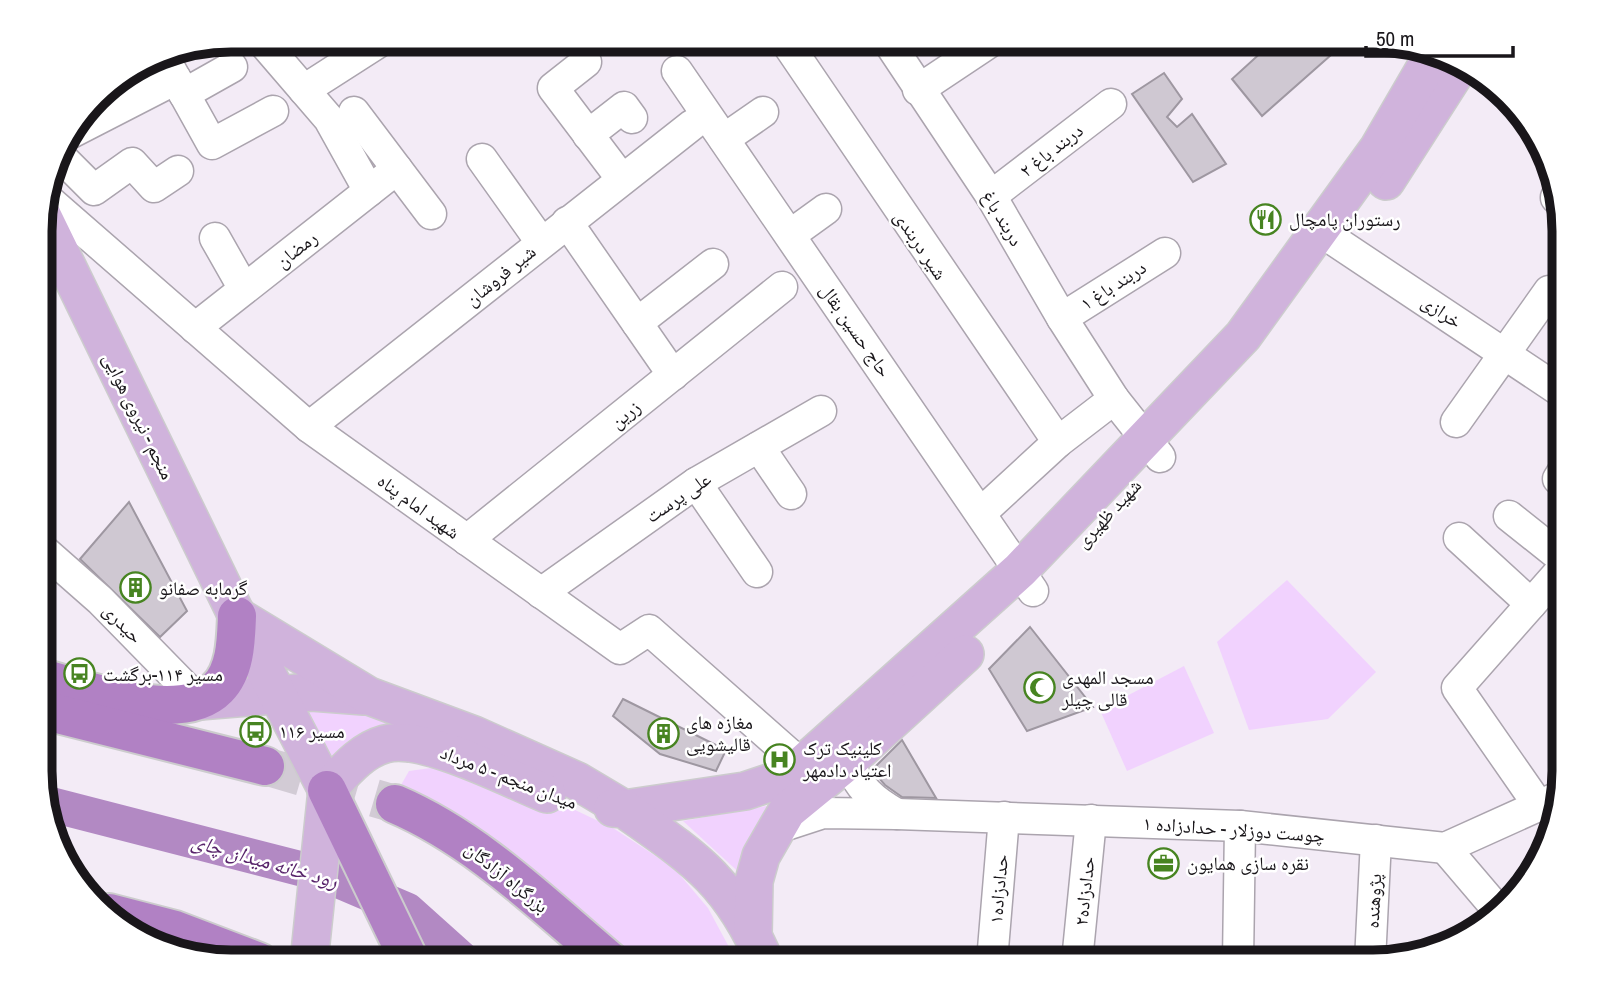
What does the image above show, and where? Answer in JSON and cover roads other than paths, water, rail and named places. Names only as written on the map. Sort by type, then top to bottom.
[{"type":"highway","points":[[53,681],[130,700],[175,706],[199,701],[219,688],[229,671],[236,645],[237,616]]},
{"type":"highway","points":[[53,713],[265,766]]},
{"type":"highway","points":[[327,790],[404,950]]},
{"type":"highway","name":"بزرگراه آزادگان","points":[[568,950],[395,804],[431,819],[475,849],[596,950]]},
{"type":"highway","points":[[132,919],[175,930],[226,950]]},
{"type":"main road","name":"شهید ظهیری","points":[[759,948],[754,881],[774,829],[787,811],[848,761],[1027,581],[1153,448],[1261,352],[1331,238],[1429,62]]},
{"type":"main road","name":"شهید ظهیری","points":[[1331,238],[1455,73]]},
{"type":"main road","name":"منجم - نیروی هوایی","points":[[53,238],[276,696],[327,790]]},
{"type":"main road","name":"شهید ظهیری","points":[[624,809],[745,791],[775,781],[802,765],[1027,581]]},
{"type":"main road","points":[[237,616],[369,696],[474,735],[577,782],[624,809]]},
{"type":"main road","points":[[199,701],[312,692],[369,696]]},
{"type":"main road","name":"میدان منجم - ۵ مرداد","points":[[327,790],[356,759],[385,744],[418,742],[571,804],[624,809],[695,859],[727,892],[759,948]]},
{"type":"main road","points":[[310,950],[327,790]]},
{"type":"street","points":[[272,53],[329,119],[369,191]]},
{"type":"street","points":[[304,90],[362,53]]},
{"type":"street","name":"شیر دربندی","points":[[793,53],[1058,442]]},
{"type":"street","name":"دربند باغ","points":[[895,53],[991,196],[1062,318],[1114,399],[1153,448]]},
{"type":"street","points":[[918,90],[974,53]]},
{"type":"street","points":[[586,62],[553,88],[621,178]]},
{"type":"street","points":[[91,122],[174,76],[232,67]]},
{"type":"street","name":"حاج حسین بقال","points":[[677,71],[1027,581]]},
{"type":"street","points":[[174,76],[212,144],[273,111]]},
{"type":"street","name":"دربند باغ ۲","points":[[991,196],[1111,104]]},
{"type":"street","points":[[588,135],[624,107],[632,118]]},
{"type":"street","points":[[354,112],[431,214]]},
{"type":"street","points":[[724,139],[763,112]]},
{"type":"street","name":"شیر فروشان","points":[[309,427],[621,178],[692,125]]},
{"type":"street","points":[[482,159],[541,242]]},
{"type":"street","points":[[66,162],[94,190],[132,163],[154,187],[178,171]]},
{"type":"street","name":"رمضان","points":[[195,328],[397,169]]},
{"type":"street","name":"شهید امام پناه","points":[[55,205],[309,427],[620,649],[649,630],[802,765]]},
{"type":"street","points":[[790,235],[826,209]]},
{"type":"street","points":[[567,222],[673,375]]},
{"type":"street","points":[[215,238],[244,289]]},
{"type":"street","name":"خرازی","points":[[1331,238],[1551,385]]},
{"type":"street","name":"دربند باغ ۱","points":[[1062,318],[1165,253]]},
{"type":"street","points":[[637,323],[713,264]]},
{"type":"street","name":"زرین","points":[[467,540],[782,287]]},
{"type":"street","points":[[1456,422],[1503,352],[1549,291]]},
{"type":"street","points":[[982,512],[1058,442],[1114,399]]},
{"type":"street","name":"علی پرست","points":[[541,593],[696,483],[821,411]]},
{"type":"street","points":[[758,447],[791,494]]},
{"type":"street","points":[[696,483],[757,572]]},
{"type":"street","points":[[1509,516],[1551,549]]},
{"type":"street","points":[[1459,538],[1531,604]]},
{"type":"street","name":"حیدری","points":[[53,559],[100,600],[199,701]]},
{"type":"street","points":[[1549,800],[1457,688],[1551,582]]},
{"type":"street","points":[[848,761],[858,785],[876,802],[897,814]]},
{"type":"street","points":[[1492,903],[1444,848],[1548,801]]},
{"type":"street","name":"چوست دوزلار - حدادزاده ۱","points":[[774,829],[823,813],[1004,817],[1240,825],[1444,848]]},
{"type":"street","name":"حدادزاده۱","points":[[993,949],[1004,817]]},
{"type":"street","name":"حدادزاده۲","points":[[1078,949],[1091,820]]},
{"type":"street","points":[[1238,949],[1240,825]]},
{"type":"street","name":"پژوهنده","points":[[1371,949],[1376,840]]},
{"type":"waterway","name":"رود خانه میدان چای","points":[[57,806],[325,875],[407,910],[451,950]]},
{"type":"tunnel","points":[[265,766],[395,804]]},
{"type":"place","name":"رستوران پامچال","points":[[1266,219]]},
{"type":"place","name":"گرمابه صفانو","points":[[136,588]]},
{"type":"place","name":"مسیر ۱۱۴-برگشت","points":[[80,674]]},
{"type":"place","name":"مسجد المهدی قالی چیلر","points":[[1039,688]]},
{"type":"place","name":"مسیر ۱۱۶","points":[[256,731]]},
{"type":"place","name":"مغازه های قالیشویی","points":[[663,733]]},
{"type":"place","name":"کلینیک ترک اعتیاد دادمهر","points":[[780,759]]},
{"type":"place","name":"نقره سازی همایون","points":[[1164,863]]}]
